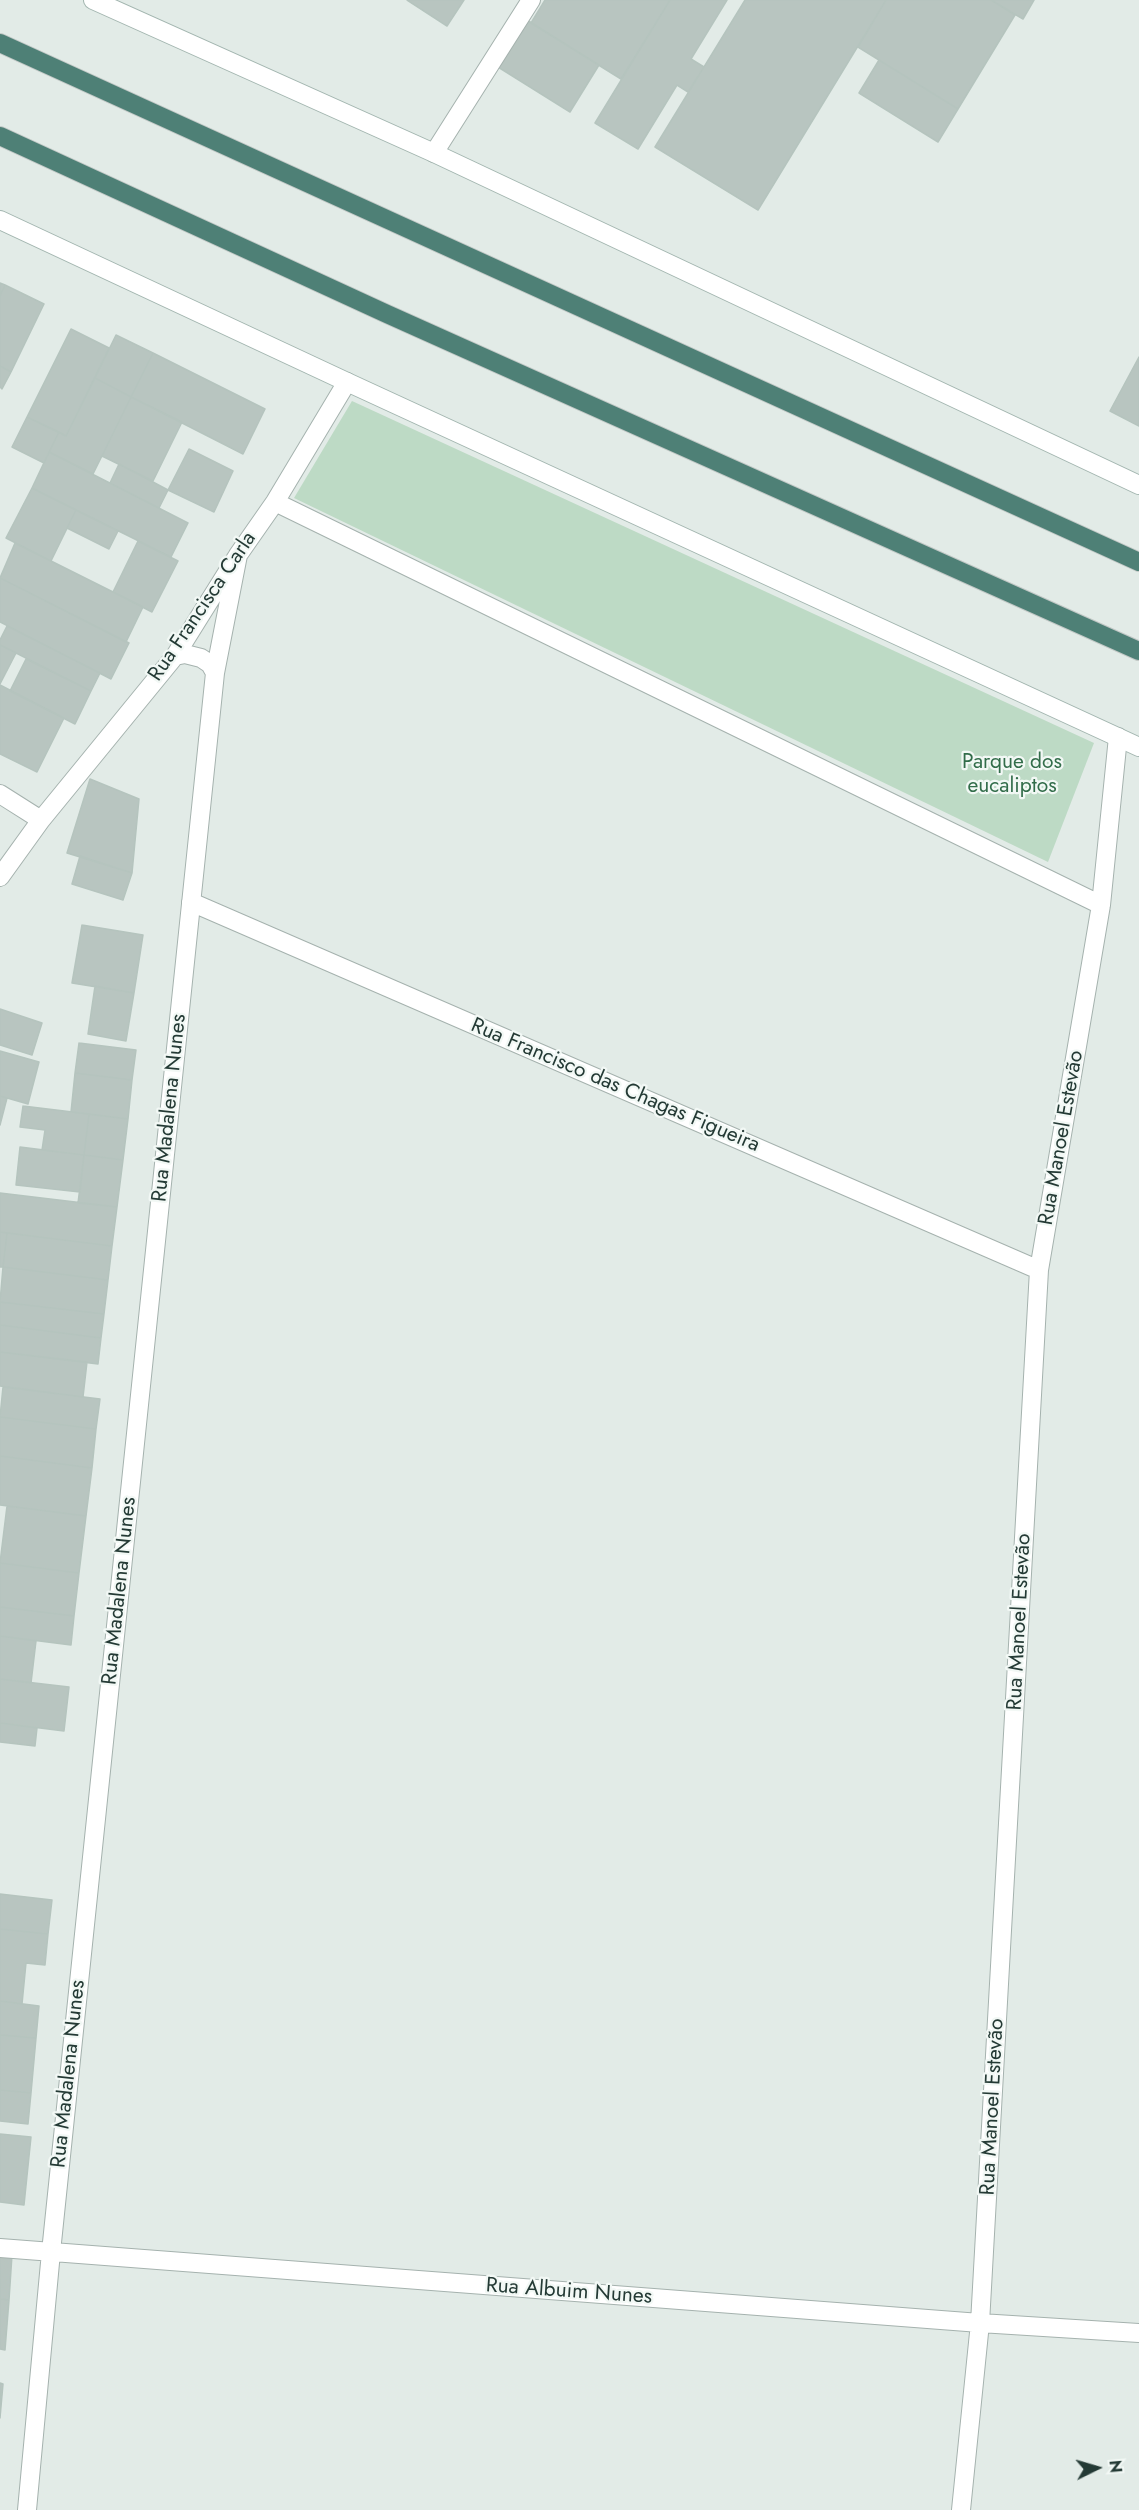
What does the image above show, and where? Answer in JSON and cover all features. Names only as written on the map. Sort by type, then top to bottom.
[{"type":"highway","points":[[0,43],[1139,562]]},
{"type":"highway","points":[[0,136],[398,319],[1139,651]]},
{"type":"street","points":[[93,0],[434,153],[1139,485]]},
{"type":"street","points":[[434,153],[531,0]]},
{"type":"street","points":[[0,220],[1139,747]]},
{"type":"street","name":"Rua Francisca Carla","points":[[0,878],[41,820],[175,656],[238,555],[275,502],[346,382]]},
{"type":"street","points":[[275,502],[1101,905]]},
{"type":"street","name":"Rua Madalena Nunes","points":[[27,2510],[51,2252],[215,672],[238,555]]},
{"type":"street","points":[[175,656],[185,654],[201,658],[210,664],[215,672]]},
{"type":"street","name":"Rua Manoel Estevão","points":[[961,2510],[981,2323],[1039,1270],[1101,905],[1118,738]]},
{"type":"street","points":[[0,794],[41,820]]},
{"type":"street","name":"Rua Francisco das Chagas Figueira","points":[[191,903],[1039,1270]]},
{"type":"street","name":"Rua Albuim Nunes","points":[[0,2248],[1139,2333]]},
{"type":"green space","name":"Parque dos eucaliptos","points":[[352,401],[1094,743],[1048,862],[294,498]]},
{"type":"building","points":[[407,0],[464,0],[447,26]]},
{"type":"building","points":[[545,0],[670,0],[621,79],[531,23]]},
{"type":"building","points":[[670,0],[727,0],[691,59],[704,67],[688,92],[677,85],[638,149],[595,123]]},
{"type":"building","points":[[745,0],[886,0],[758,210],[655,147]]},
{"type":"building","points":[[886,0],[991,0],[1015,15],[958,109],[858,47]]},
{"type":"building","points":[[991,0],[1034,0],[1023,19]]},
{"type":"building","points":[[527,20],[599,65],[570,112],[498,67]]},
{"type":"building","points":[[879,60],[958,109],[938,142],[859,93]]},
{"type":"building","points":[[0,283],[5,285],[0,296]]},
{"type":"building","points":[[5,285],[44,304],[11,372],[0,366],[0,296]]},
{"type":"building","points":[[71,329],[109,348],[66,436],[27,417]]},
{"type":"building","points":[[116,335],[153,353],[131,397],[95,378]]},
{"type":"building","points":[[153,353],[265,409],[243,454],[131,397]]},
{"type":"building","points":[[1139,357],[1139,426],[1110,411]]},
{"type":"building","points":[[0,366],[11,372],[2,389],[0,387]]},
{"type":"building","points":[[95,378],[131,397],[93,474],[49,452],[59,432],[66,436]]},
{"type":"building","points":[[131,397],[182,422],[153,481],[102,456]]},
{"type":"building","points":[[27,417],[59,432],[44,463],[12,447]]},
{"type":"building","points":[[189,449],[233,471],[214,512],[168,490]]},
{"type":"building","points":[[49,452],[188,523],[171,557],[32,488]]},
{"type":"building","points":[[119,464],[168,490],[159,508],[110,483]]},
{"type":"building","points":[[32,488],[76,510],[51,561],[6,538]]},
{"type":"building","points":[[76,510],[118,531],[109,549],[67,528]]},
{"type":"building","points":[[138,541],[178,561],[152,612],[113,592]]},
{"type":"building","points":[[15,543],[143,607],[126,642],[0,578]]},
{"type":"building","points":[[0,578],[129,643],[111,679],[0,622]]},
{"type":"building","points":[[7,626],[100,673],[91,691],[0,645]]},
{"type":"building","points":[[0,645],[16,653],[0,684]]},
{"type":"building","points":[[26,659],[91,691],[75,724],[10,691]]},
{"type":"building","points":[[0,685],[64,718],[37,772],[0,754]]},
{"type":"building","points":[[90,779],[139,799],[132,873],[67,853]]},
{"type":"building","points":[[80,856],[132,873],[123,900],[72,884]]},
{"type":"building","points":[[82,925],[143,935],[134,993],[72,983]]},
{"type":"building","points":[[95,986],[134,993],[126,1041],[88,1034]]},
{"type":"building","points":[[0,1009],[42,1023],[32,1055],[0,1045]]},
{"type":"building","points":[[79,1043],[136,1050],[132,1080],[75,1073]]},
{"type":"building","points":[[0,1051],[39,1062],[28,1104],[0,1096]]},
{"type":"building","points":[[75,1073],[132,1080],[128,1119],[71,1112]]},
{"type":"building","points":[[0,1096],[7,1098],[0,1125]]},
{"type":"building","points":[[23,1106],[89,1114],[84,1155],[42,1150],[45,1130],[20,1127]]},
{"type":"building","points":[[89,1114],[128,1119],[123,1160],[84,1155]]},
{"type":"building","points":[[20,1147],[84,1155],[80,1192],[16,1185]]},
{"type":"building","points":[[84,1155],[123,1160],[117,1207],[78,1203]]},
{"type":"building","points":[[0,1193],[117,1207],[112,1246],[0,1232]]},
{"type":"building","points":[[0,1232],[7,1233],[3,1267],[0,1267]]},
{"type":"building","points":[[7,1233],[112,1246],[108,1280],[3,1267]]},
{"type":"building","points":[[3,1267],[108,1280],[104,1314],[0,1302]]},
{"type":"building","points":[[0,1302],[104,1314],[101,1338],[0,1325]]},
{"type":"building","points":[[0,1325],[101,1338],[98,1364],[0,1352]]},
{"type":"building","points":[[0,1352],[87,1362],[83,1397],[0,1386]]},
{"type":"building","points":[[3,1387],[100,1399],[96,1429],[0,1417]]},
{"type":"building","points":[[0,1417],[96,1429],[92,1468],[0,1456]]},
{"type":"building","points":[[0,1456],[92,1468],[86,1516],[0,1505]]},
{"type":"building","points":[[7,1506],[86,1516],[79,1573],[0,1563]]},
{"type":"building","points":[[0,1563],[79,1573],[74,1616],[0,1607]]},
{"type":"building","points":[[0,1607],[74,1616],[71,1645],[0,1636]]},
{"type":"building","points":[[0,1636],[36,1641],[31,1683],[0,1679]]},
{"type":"building","points":[[0,1679],[69,1687],[64,1731],[0,1723]]},
{"type":"building","points":[[0,1723],[37,1728],[35,1746],[0,1742]]},
{"type":"building","points":[[0,1894],[52,1900],[48,1934],[0,1929]]},
{"type":"building","points":[[0,1929],[48,1934],[45,1965],[26,1963],[22,2004],[0,2001]]},
{"type":"building","points":[[0,2001],[39,2006],[36,2038],[0,2035]]},
{"type":"building","points":[[0,2035],[36,2038],[31,2093],[0,2090]]},
{"type":"building","points":[[0,2090],[31,2093],[28,2124],[0,2121]]},
{"type":"building","points":[[0,2134],[31,2137],[24,2205],[0,2202]]},
{"type":"building","points":[[0,2254],[12,2255],[9,2300],[0,2299]]},
{"type":"building","points":[[0,2299],[9,2300],[5,2350],[0,2349]]},
{"type":"building","points":[[0,2383],[3,2384],[0,2418]]}]
